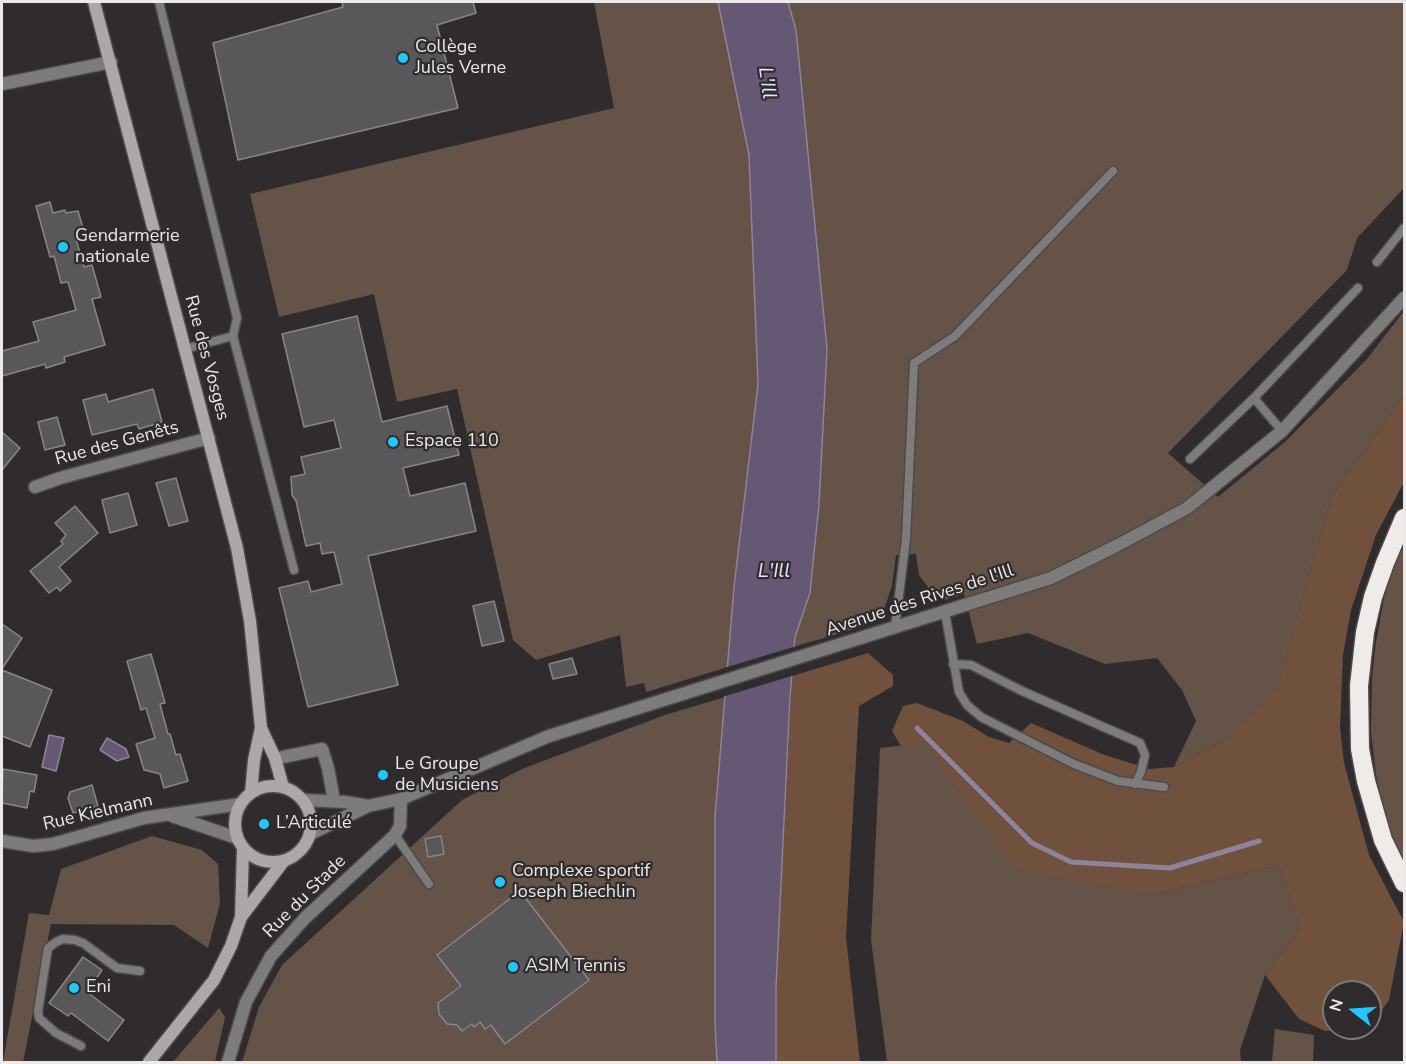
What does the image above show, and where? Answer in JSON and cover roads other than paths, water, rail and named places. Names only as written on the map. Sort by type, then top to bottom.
[{"type":"highway","points":[[1404,518],[1373,597],[1365,632],[1359,686],[1360,749],[1366,781],[1383,840],[1404,884]]},
{"type":"main road","name":"Rue des Vosges","points":[[94,2],[237,548],[250,621],[261,728],[254,760],[251,793]]},
{"type":"main road","name":"Rue des Vosges","points":[[261,728],[275,758],[283,787]]},
{"type":"main road","points":[[149,1062],[214,980],[231,946],[241,917],[283,862],[295,856],[304,846],[310,834],[310,816],[303,800],[294,792],[283,787],[272,785],[261,787],[240,804],[235,815],[234,827],[240,844],[241,917]]},
{"type":"main road","points":[[240,844],[251,856],[261,861],[283,862]]},
{"type":"street","points":[[2,84],[111,62]]},
{"type":"street","name":"Avenue des Rives de l'Ill","points":[[310,834],[368,806],[401,799],[549,736],[1051,578],[1187,507],[1282,430],[1404,298]]},
{"type":"street","name":"Rue des Genêts","points":[[35,487],[60,478],[209,438]]},
{"type":"street","points":[[283,757],[322,749],[333,795]]},
{"type":"street","points":[[395,835],[400,826],[401,799]]},
{"type":"street","name":"Avenue des Rives de l'Ill","points":[[303,800],[345,802],[368,806]]},
{"type":"street","name":"Rue Kielmann","points":[[2,841],[33,846],[52,844],[144,818],[240,804]]},
{"type":"street","name":"Rue Kielmann","points":[[168,815],[240,844]]},
{"type":"street","name":"Rue du Stade","points":[[228,1062],[246,1002],[271,956],[305,918],[395,835]]},
{"type":"lane","points":[[159,2],[237,318],[233,336],[294,570]]},
{"type":"lane","points":[[895,627],[906,539],[914,363],[955,336],[1113,171]]},
{"type":"lane","points":[[1377,262],[1404,228]]},
{"type":"lane","points":[[1190,459],[1254,398],[1358,288]]},
{"type":"lane","points":[[185,349],[233,336]]},
{"type":"lane","points":[[1254,398],[1282,430]]},
{"type":"lane","points":[[945,612],[959,692],[967,705],[981,717],[1074,764],[1118,781],[1164,787]]},
{"type":"lane","points":[[953,664],[971,665],[1022,691],[1140,743],[1145,754],[1141,772],[1135,784]]},
{"type":"lane","points":[[395,835],[429,884]]},
{"type":"lane","points":[[81,1046],[56,1033],[39,1018],[38,1011],[48,948],[63,939],[75,940],[117,968],[140,971]]},
{"type":"water","name":"L'Ill","points":[[718,2],[788,2],[796,30],[827,349],[819,504],[810,593],[795,637],[790,698],[776,987],[776,1062],[717,1062],[715,817],[734,587],[758,384],[749,155]]},
{"type":"water","points":[[49,735],[64,738],[56,771],[42,767]]},
{"type":"water","points":[[107,738],[126,749],[129,757],[117,761],[100,750]]},
{"type":"waterway","points":[[917,728],[1032,843],[1071,862],[1170,868],[1259,841]]},
{"type":"place","name":"Collège Jules Verne","points":[[403,58]]},
{"type":"place","name":"Gendarmerie nationale","points":[[63,247]]},
{"type":"place","name":"Espace 110","points":[[393,442]]},
{"type":"place","name":"Le Groupe de Musiciens","points":[[383,775]]},
{"type":"place","name":"L’Articulé","points":[[264,824]]},
{"type":"place","name":"Complexe sportif Joseph Biechlin","points":[[500,882]]},
{"type":"place","name":"ASIM Tennis","points":[[513,967]]},
{"type":"place","name":"Eni","points":[[74,988]]}]
